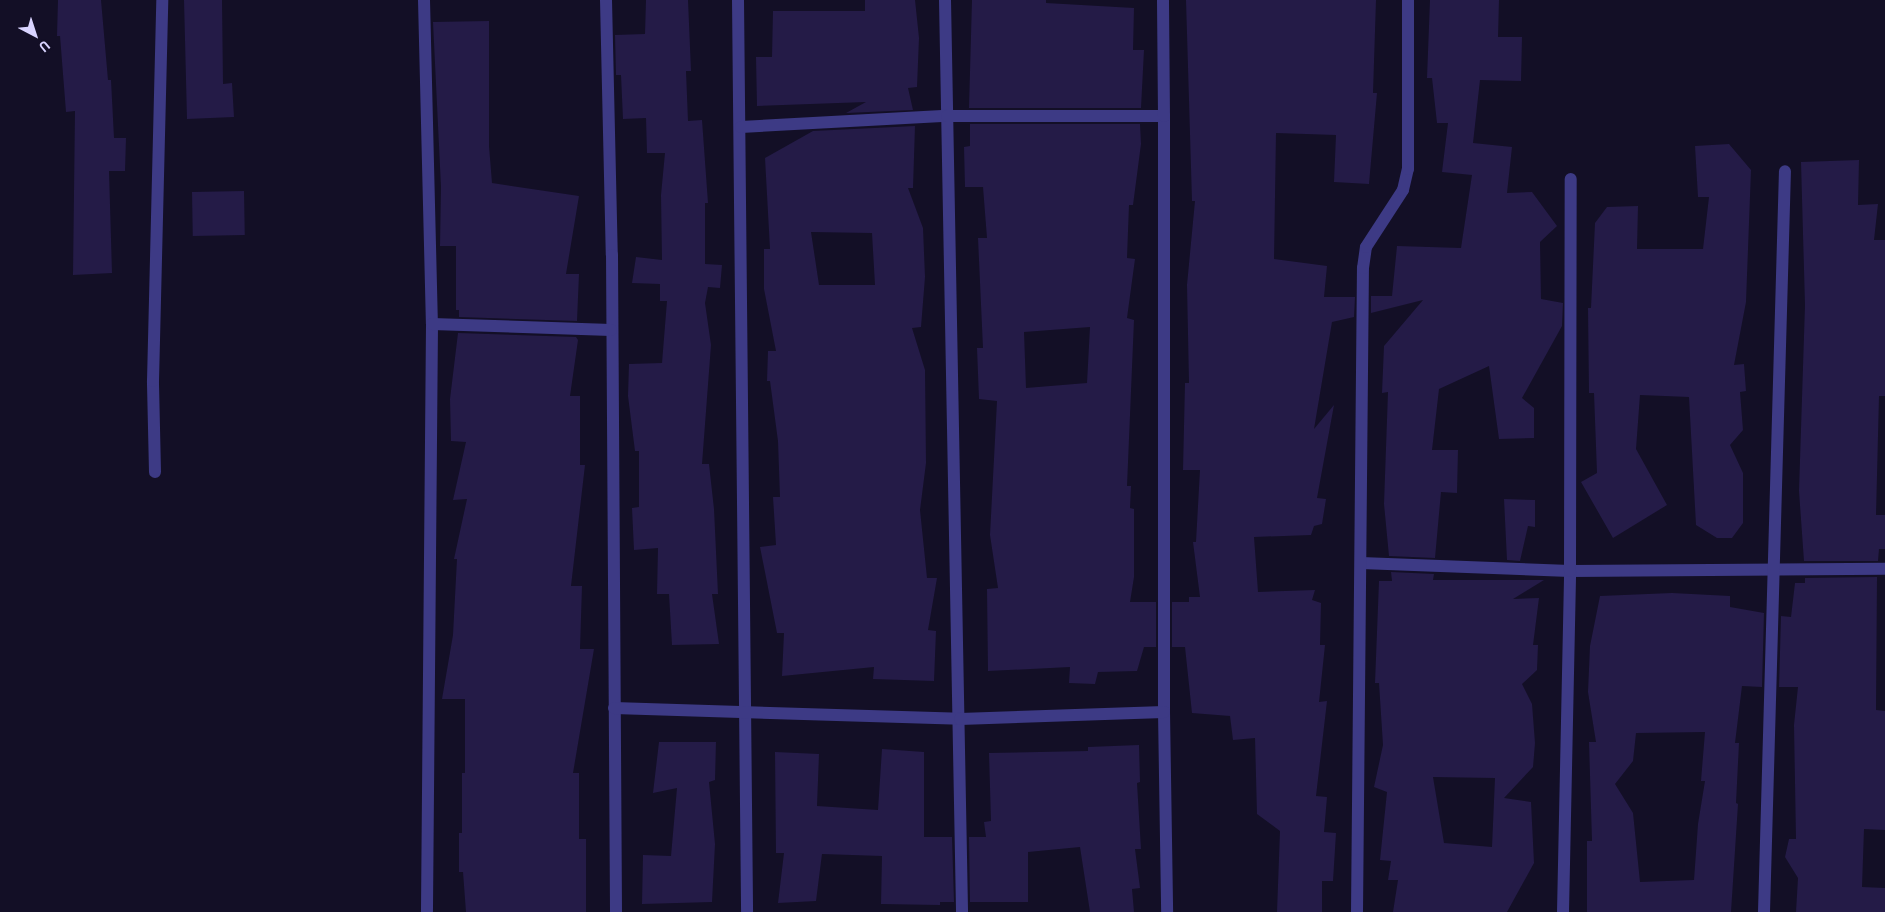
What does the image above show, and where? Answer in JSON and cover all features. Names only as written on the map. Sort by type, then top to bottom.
[{"type":"street","points":[[155,472],[153,381],[162,0]]},
{"type":"street","points":[[424,0],[432,324],[427,912]]},
{"type":"street","points":[[606,0],[616,912]]},
{"type":"street","points":[[738,0],[741,127],[746,912]]},
{"type":"street","points":[[945,0],[960,719],[962,912]]},
{"type":"street","points":[[1164,0],[1164,712],[1168,912]]},
{"type":"street","points":[[1357,912],[1363,268],[1366,247],[1402,190],[1408,169],[1408,0]]},
{"type":"street","points":[[741,127],[947,116],[1164,116]]},
{"type":"street","points":[[1764,912],[1785,171]]},
{"type":"street","points":[[1563,912],[1570,570],[1571,179]]},
{"type":"street","points":[[432,324],[611,330]]},
{"type":"street","points":[[1361,563],[1570,570],[1885,569]]},
{"type":"street","points":[[614,708],[960,719],[1164,712]]},
{"type":"building","points":[[58,0],[101,0],[108,80],[111,80],[114,138],[126,138],[125,171],[109,171],[112,273],[73,275],[75,111],[66,112],[60,36],[57,36]]},
{"type":"building","points":[[184,0],[222,0],[223,84],[232,83],[234,117],[187,119]]},
{"type":"building","points":[[646,0],[688,0],[691,71],[686,71],[688,121],[702,120],[708,203],[705,203],[705,264],[722,265],[720,288],[708,287],[705,303],[711,345],[702,464],[709,464],[714,509],[718,594],[712,594],[719,644],[672,645],[669,594],[657,594],[658,548],[634,550],[632,508],[639,507],[639,451],[635,451],[628,396],[629,364],[662,363],[667,301],[660,301],[660,284],[632,283],[636,257],[662,260],[661,195],[665,153],[647,153],[646,118],[623,119],[621,75],[616,75],[615,35],[645,34]]},
{"type":"building","points":[[865,0],[915,0],[919,38],[917,87],[908,88],[913,110],[846,113],[866,102],[757,106],[756,57],[772,57],[773,11],[865,11]]},
{"type":"building","points":[[972,0],[1046,0],[1046,3],[1134,8],[1133,50],[1144,50],[1141,108],[969,108]]},
{"type":"building","points":[[1186,0],[1376,0],[1373,93],[1377,93],[1369,184],[1334,182],[1336,135],[1276,133],[1274,259],[1327,266],[1324,297],[1355,297],[1354,317],[1332,322],[1314,429],[1334,405],[1317,498],[1326,499],[1322,524],[1314,526],[1311,535],[1254,537],[1258,592],[1315,590],[1312,600],[1321,603],[1320,645],[1325,645],[1319,702],[1327,701],[1316,796],[1327,797],[1324,832],[1336,833],[1333,881],[1322,881],[1322,912],[1277,912],[1280,831],[1257,814],[1255,738],[1233,740],[1230,716],[1192,713],[1185,647],[1172,647],[1172,602],[1189,602],[1189,597],[1200,597],[1193,542],[1196,542],[1200,470],[1183,470],[1185,383],[1189,383],[1187,285],[1195,201],[1192,201]]},
{"type":"building","points":[[1430,0],[1499,0],[1498,37],[1522,37],[1521,81],[1480,80],[1473,143],[1512,147],[1507,193],[1532,192],[1557,226],[1540,242],[1541,299],[1563,303],[1562,326],[1522,398],[1534,408],[1534,438],[1499,439],[1489,366],[1439,389],[1432,450],[1458,450],[1457,493],[1441,492],[1435,558],[1389,556],[1384,504],[1388,392],[1382,393],[1384,346],[1423,300],[1371,313],[1371,296],[1392,296],[1397,246],[1461,248],[1472,175],[1442,172],[1448,123],[1437,123],[1432,78],[1427,78]]},
{"type":"building","points":[[489,21],[489,146],[492,183],[579,196],[566,274],[579,274],[577,321],[459,317],[459,310],[456,310],[456,246],[440,246],[441,187],[433,22]]},
{"type":"building","points":[[970,124],[1140,124],[1141,144],[1133,205],[1129,205],[1127,258],[1135,259],[1127,318],[1134,320],[1127,486],[1131,486],[1130,508],[1134,509],[1134,577],[1130,602],[1156,602],[1156,647],[1144,647],[1137,671],[1098,672],[1095,684],[1069,683],[1070,667],[988,671],[987,589],[998,588],[990,535],[997,401],[979,399],[977,348],[983,348],[978,238],[987,238],[983,187],[965,187],[964,147],[970,146]],"holes":[[[1090,327],[1087,383],[1026,388],[1024,332]]]},
{"type":"building","points":[[915,126],[913,188],[908,188],[923,228],[925,277],[921,327],[912,328],[925,370],[926,463],[920,510],[927,578],[937,578],[928,630],[936,631],[934,681],[873,679],[874,667],[782,676],[784,633],[777,633],[760,547],[776,545],[773,497],[780,497],[778,441],[770,381],[767,381],[768,351],[776,351],[764,289],[764,249],[770,249],[765,158],[813,131]],"holes":[[[811,232],[872,233],[875,285],[819,285]]]},
{"type":"building","points":[[1729,144],[1751,170],[1746,302],[1734,365],[1744,364],[1746,391],[1740,392],[1743,430],[1730,445],[1743,473],[1743,523],[1732,538],[1717,538],[1696,525],[1689,397],[1640,395],[1636,449],[1667,505],[1613,538],[1581,482],[1597,473],[1594,393],[1589,393],[1588,308],[1591,308],[1595,223],[1607,207],[1638,206],[1637,249],[1703,249],[1709,197],[1698,197],[1695,146]]},
{"type":"building","points":[[1859,160],[1858,205],[1878,204],[1874,240],[1885,240],[1885,396],[1879,396],[1876,515],[1885,515],[1885,549],[1879,549],[1878,561],[1804,561],[1799,491],[1805,305],[1801,162]]},
{"type":"building","points":[[244,191],[245,235],[193,236],[192,192]]},
{"type":"building","points":[[458,333],[576,337],[578,340],[570,396],[580,396],[580,465],[585,465],[571,586],[582,586],[580,649],[594,649],[573,773],[579,773],[579,839],[586,839],[586,912],[466,912],[463,872],[459,872],[459,833],[462,833],[462,773],[465,773],[465,699],[442,699],[453,635],[457,559],[454,559],[467,499],[453,500],[466,442],[451,441],[450,399]]},
{"type":"building","points":[[1504,499],[1535,500],[1535,527],[1528,526],[1520,561],[1507,560]]},
{"type":"building","points":[[1391,572],[1434,574],[1433,580],[1544,580],[1513,599],[1539,598],[1533,645],[1538,645],[1537,670],[1522,684],[1532,704],[1535,743],[1533,767],[1504,798],[1531,802],[1534,863],[1507,912],[1393,912],[1398,880],[1388,880],[1391,861],[1380,860],[1387,792],[1374,787],[1383,745],[1379,683],[1375,683],[1379,581],[1392,581]],"holes":[[[1433,777],[1495,778],[1492,847],[1444,843]]]},
{"type":"building","points":[[1877,577],[1876,710],[1885,711],[1885,830],[1864,829],[1862,887],[1885,888],[1885,912],[1796,912],[1798,878],[1785,857],[1789,839],[1796,839],[1794,725],[1798,687],[1779,687],[1781,616],[1791,617],[1795,583],[1805,583],[1805,578]]},
{"type":"building","points":[[1672,593],[1730,596],[1730,607],[1764,613],[1762,687],[1742,686],[1735,743],[1739,743],[1736,803],[1738,804],[1731,912],[1587,912],[1587,841],[1592,841],[1589,742],[1596,742],[1588,692],[1590,646],[1600,596]],"holes":[[[1705,732],[1701,781],[1705,781],[1698,824],[1694,880],[1640,882],[1633,813],[1615,784],[1633,761],[1636,733]]]},
{"type":"building","points":[[659,742],[716,742],[715,780],[709,782],[715,844],[712,902],[642,904],[643,855],[671,856],[677,788],[653,793]]},
{"type":"building","points":[[1139,745],[1140,782],[1137,783],[1141,849],[1135,849],[1140,888],[1132,889],[1134,912],[1090,912],[1080,847],[1028,852],[1028,902],[970,902],[969,837],[986,837],[984,822],[991,821],[989,753],[1088,751],[1088,747]]},
{"type":"building","points":[[882,749],[924,752],[924,837],[952,837],[954,902],[940,902],[940,905],[881,904],[882,856],[822,854],[816,901],[778,903],[784,853],[776,853],[775,752],[819,754],[817,806],[878,810]]}]
